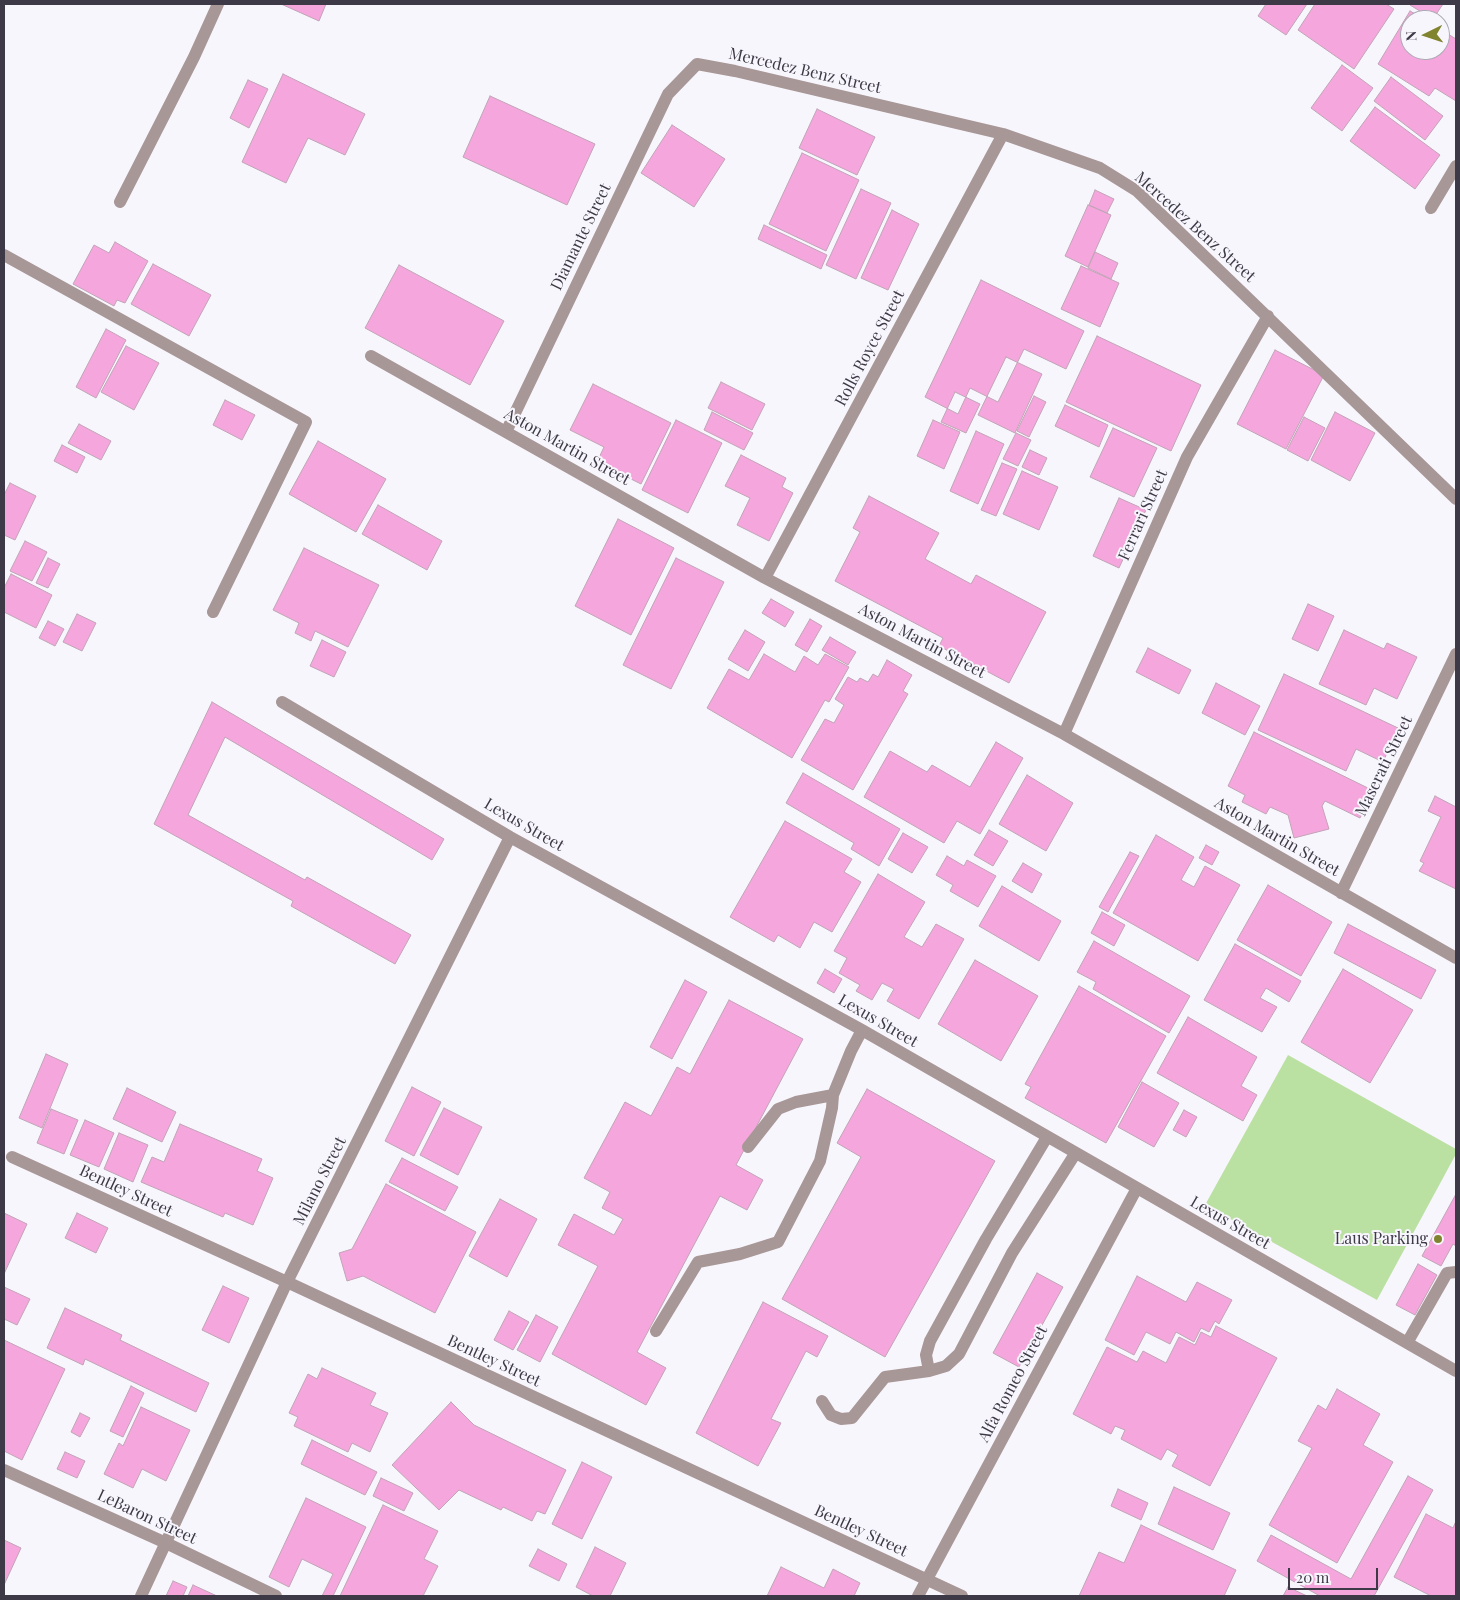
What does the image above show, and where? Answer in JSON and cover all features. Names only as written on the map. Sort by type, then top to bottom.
[{"type":"street","points":[[120,202],[194,57],[218,4]]},
{"type":"street","name":"Mercedez Benz Street","points":[[697,64],[735,71],[1003,134],[1100,168],[1137,191],[1456,499]]},
{"type":"street","name":"Diamante Street","points":[[506,432],[668,94],[697,64]]},
{"type":"street","name":"Rolls Royce Street","points":[[765,578],[1003,134]]},
{"type":"street","points":[[1430,208],[1456,166]]},
{"type":"street","points":[[4,255],[306,422],[213,612]]},
{"type":"street","name":"Ferrari Street","points":[[1064,734],[1187,457],[1268,316]]},
{"type":"street","name":"Aston Martin Street","points":[[371,356],[765,578],[1064,734],[1456,958]]},
{"type":"street","name":"Maserati Street","points":[[1340,893],[1456,654]]},
{"type":"street","name":"Lexus Street","points":[[282,702],[510,837],[862,1030],[1456,1371]]},
{"type":"street","name":"Milano Street","points":[[142,1596],[287,1282],[510,837]]},
{"type":"street","points":[[656,1331],[698,1262],[740,1254],[778,1242],[820,1161],[834,1095],[851,1051],[862,1030]]},
{"type":"street","points":[[748,1147],[778,1110],[796,1102],[834,1095]]},
{"type":"street","points":[[929,1371],[926,1356],[930,1341],[986,1239],[1047,1137]]},
{"type":"street","points":[[822,1401],[831,1414],[841,1419],[852,1418],[885,1377],[929,1371],[946,1366],[958,1354],[1012,1253],[1076,1154]]},
{"type":"street","name":"Bentley Street","points":[[12,1157],[287,1282],[962,1596]]},
{"type":"street","name":"Alfa Romeo Street","points":[[918,1596],[1137,1188]]},
{"type":"street","points":[[1406,1343],[1447,1273],[1456,1272]]},
{"type":"street","name":"LeBaron Street","points":[[4,1470],[166,1543],[276,1596]]},
{"type":"green space","points":[[1288,1055],[1456,1149],[1456,1154],[1377,1300],[1205,1205]]},
{"type":"building","points":[[281,4],[326,4],[319,21]]},
{"type":"building","points":[[1266,4],[1307,4],[1286,35],[1258,16]]},
{"type":"building","points":[[1315,4],[1386,4],[1394,9],[1354,69],[1298,30]]},
{"type":"building","points":[[1443,4],[1439,10],[1418,10],[1410,5]]},
{"type":"building","points":[[1400,28],[1400,60],[1450,60],[1450,35],[1456,39],[1456,101],[1435,88],[1429,96],[1378,64]]},
{"type":"building","points":[[1342,65],[1373,88],[1342,131],[1311,108]]},
{"type":"building","points":[[283,74],[365,114],[345,155],[308,138],[286,183],[242,162]]},
{"type":"building","points":[[1391,77],[1443,116],[1425,140],[1374,101]]},
{"type":"building","points":[[248,80],[268,89],[249,128],[230,118]]},
{"type":"building","points":[[490,96],[595,144],[567,205],[463,157]]},
{"type":"building","points":[[1375,107],[1440,155],[1415,189],[1350,141]]},
{"type":"building","points":[[817,109],[875,137],[857,175],[799,148]]},
{"type":"building","points":[[672,125],[725,159],[694,207],[641,173]]},
{"type":"building","points":[[802,153],[859,180],[826,251],[769,224]]},
{"type":"building","points":[[861,189],[891,203],[856,279],[826,265]]},
{"type":"building","points":[[1095,190],[1114,199],[1107,213],[1089,205]]},
{"type":"building","points":[[1088,205],[1111,215],[1088,267],[1065,256]]},
{"type":"building","points":[[892,210],[919,224],[888,290],[861,278]]},
{"type":"building","points":[[764,225],[827,255],[821,269],[758,239]]},
{"type":"building","points":[[115,242],[148,261],[125,303],[117,300],[114,306],[73,284],[94,245],[109,253]]},
{"type":"building","points":[[1095,252],[1118,263],[1111,279],[1088,268]]},
{"type":"building","points":[[153,264],[211,295],[189,336],[131,304]]},
{"type":"building","points":[[399,265],[504,321],[470,385],[365,328]]},
{"type":"building","points":[[1081,266],[1119,283],[1100,327],[1061,309]]},
{"type":"building","points":[[981,280],[1084,331],[1066,369],[1024,349],[998,402],[970,388],[958,414],[925,397]]},
{"type":"building","points":[[106,329],[126,340],[96,398],[76,387]]},
{"type":"building","points":[[1097,336],[1201,385],[1171,451],[1066,402]]},
{"type":"building","points":[[126,346],[159,363],[134,410],[101,392]]},
{"type":"building","points":[[1275,350],[1324,375],[1286,449],[1237,424]]},
{"type":"building","points":[[1006,357],[1042,374],[1015,433],[978,415]]},
{"type":"building","points":[[721,382],[765,404],[752,430],[708,408]]},
{"type":"building","points":[[593,384],[671,423],[641,484],[597,462],[604,447],[570,430]]},
{"type":"building","points":[[955,392],[980,404],[966,433],[941,422]]},
{"type":"building","points":[[1034,396],[1046,402],[1029,437],[1017,431]]},
{"type":"building","points":[[225,400],[255,415],[242,440],[213,425]]},
{"type":"building","points":[[1065,405],[1108,425],[1099,447],[1055,426]]},
{"type":"building","points":[[712,412],[753,433],[744,450],[704,430]]},
{"type":"building","points":[[1335,412],[1375,433],[1350,481],[1311,460]]},
{"type":"building","points":[[1304,417],[1325,428],[1308,461],[1287,450]]},
{"type":"building","points":[[676,420],[722,443],[688,513],[642,490]]},
{"type":"building","points":[[933,420],[960,432],[944,469],[917,456]]},
{"type":"building","points":[[79,424],[111,441],[101,460],[68,443]]},
{"type":"building","points":[[1113,428],[1157,448],[1134,497],[1090,477]]},
{"type":"building","points":[[976,431],[1004,444],[978,504],[950,491]]},
{"type":"building","points":[[1016,433],[1031,440],[1018,466],[1003,459]]},
{"type":"building","points":[[318,441],[386,479],[356,532],[289,494]]},
{"type":"building","points":[[62,445],[85,457],[77,473],[54,461]]},
{"type":"building","points":[[1030,450],[1047,458],[1039,475],[1022,467]]},
{"type":"building","points":[[741,455],[786,478],[782,487],[793,493],[769,541],[737,525],[750,498],[725,486]]},
{"type":"building","points":[[1002,463],[1017,469],[996,516],[981,510]]},
{"type":"building","points":[[1022,471],[1058,487],[1039,530],[1003,514]]},
{"type":"building","points":[[10,483],[36,496],[15,540],[4,535],[4,495]]},
{"type":"building","points":[[869,496],[939,533],[925,559],[971,584],[976,575],[1046,612],[1009,683],[939,646],[943,638],[835,581],[860,532],[853,528]]},
{"type":"building","points":[[1119,498],[1146,510],[1119,568],[1093,556]]},
{"type":"building","points":[[378,505],[442,541],[427,570],[362,534]]},
{"type":"building","points":[[618,519],[674,548],[631,635],[575,606]]},
{"type":"building","points":[[25,541],[47,552],[32,581],[10,571]]},
{"type":"building","points":[[304,548],[379,585],[348,647],[315,631],[311,641],[295,633],[299,623],[273,610]]},
{"type":"building","points":[[48,558],[60,564],[48,588],[36,583]]},
{"type":"building","points":[[676,558],[724,582],[671,689],[623,665]]},
{"type":"building","points":[[11,574],[52,595],[36,628],[4,612],[4,588]]},
{"type":"building","points":[[771,599],[794,612],[785,627],[762,613]]},
{"type":"building","points":[[1308,604],[1334,616],[1318,651],[1292,639]]},
{"type":"building","points":[[77,614],[96,623],[82,651],[63,642]]},
{"type":"building","points":[[810,619],[822,626],[807,652],[795,645]]},
{"type":"building","points":[[48,621],[64,629],[55,646],[39,638]]},
{"type":"building","points":[[745,630],[765,642],[748,671],[728,659]]},
{"type":"building","points":[[1344,630],[1384,649],[1387,643],[1417,657],[1397,699],[1374,688],[1366,705],[1319,684]]},
{"type":"building","points":[[830,637],[856,652],[848,665],[822,650]]},
{"type":"building","points":[[322,640],[346,652],[334,677],[310,666]]},
{"type":"building","points":[[1148,648],[1191,670],[1179,694],[1136,672]]},
{"type":"building","points":[[764,654],[795,672],[804,656],[818,665],[825,654],[849,667],[829,702],[825,700],[792,758],[707,708],[729,669],[749,680]]},
{"type":"building","points":[[887,660],[912,675],[903,691],[908,694],[853,790],[801,760],[825,719],[834,723],[844,705],[835,699],[848,677],[857,682],[860,678],[868,682],[873,674],[878,677]]},
{"type":"building","points":[[1284,674],[1398,728],[1383,762],[1356,749],[1346,771],[1258,730]]},
{"type":"building","points":[[1216,683],[1260,706],[1245,735],[1202,713]]},
{"type":"building","points":[[212,702],[444,839],[432,860],[225,737],[188,815],[305,880],[307,877],[411,935],[395,964],[291,906],[293,901],[154,824]]},
{"type":"building","points":[[1254,732],[1374,791],[1360,818],[1325,801],[1322,806],[1329,829],[1294,838],[1288,815],[1270,807],[1266,814],[1242,802],[1245,795],[1228,786]]},
{"type":"building","points":[[996,742],[1023,758],[980,834],[957,821],[944,843],[864,797],[890,751],[927,772],[932,765],[970,787]]},
{"type":"building","points":[[803,773],[900,829],[879,866],[851,849],[854,843],[786,803]]},
{"type":"building","points":[[1027,775],[1073,803],[1046,851],[999,824]]},
{"type":"building","points":[[1435,796],[1456,807],[1456,889],[1419,871],[1424,863],[1420,861],[1441,817],[1428,811]]},
{"type":"building","points":[[785,821],[852,859],[844,872],[861,882],[832,932],[814,922],[800,948],[778,935],[774,942],[730,917]]},
{"type":"building","points":[[989,830],[1008,841],[993,866],[974,855]]},
{"type":"building","points":[[903,833],[928,847],[912,873],[888,859]]},
{"type":"building","points":[[1156,835],[1194,857],[1181,880],[1194,887],[1205,866],[1240,885],[1198,961],[1113,913]]},
{"type":"building","points":[[1206,845],[1219,852],[1212,865],[1199,858]]},
{"type":"building","points":[[1130,852],[1139,856],[1108,912],[1099,907]]},
{"type":"building","points":[[947,856],[964,866],[967,860],[996,876],[978,907],[950,891],[953,885],[936,875]]},
{"type":"building","points":[[1023,863],[1042,874],[1032,893],[1012,881]]},
{"type":"building","points":[[878,874],[925,902],[904,937],[922,947],[936,924],[964,939],[919,1019],[887,1001],[894,989],[882,983],[872,1000],[856,991],[860,985],[839,973],[847,958],[834,951]]},
{"type":"building","points":[[1268,885],[1332,922],[1301,976],[1237,940]]},
{"type":"building","points":[[1002,886],[1061,921],[1039,961],[979,926]]},
{"type":"building","points":[[1102,912],[1125,925],[1114,946],[1091,933]]},
{"type":"building","points":[[1348,924],[1436,970],[1421,999],[1334,953]]},
{"type":"building","points":[[1094,941],[1190,996],[1169,1033],[1093,989],[1096,982],[1077,972]]},
{"type":"building","points":[[1235,944],[1301,981],[1289,1002],[1266,988],[1260,998],[1277,1007],[1262,1032],[1204,1000]]},
{"type":"building","points":[[975,960],[1038,996],[1001,1061],[938,1024]]},
{"type":"building","points":[[825,969],[842,979],[834,993],[817,983]]},
{"type":"building","points":[[1343,969],[1413,1010],[1370,1083],[1301,1042]]},
{"type":"building","points":[[685,980],[707,992],[672,1059],[650,1047]]},
{"type":"building","points":[[1079,986],[1166,1036],[1106,1143],[1025,1098],[1031,1087],[1025,1084]]},
{"type":"building","points":[[729,1000],[803,1039],[736,1165],[763,1180],[747,1210],[720,1196],[637,1352],[666,1368],[646,1405],[552,1354],[598,1266],[558,1245],[574,1214],[614,1235],[623,1219],[602,1208],[610,1192],[584,1178],[625,1102],[651,1116],[677,1067],[690,1074]]},
{"type":"building","points":[[1188,1017],[1257,1057],[1241,1086],[1257,1095],[1243,1121],[1157,1073]]},
{"type":"building","points":[[46,1054],[68,1064],[42,1128],[19,1118]]},
{"type":"building","points":[[1142,1082],[1179,1103],[1154,1147],[1118,1127]]},
{"type":"building","points":[[412,1087],[441,1102],[414,1156],[385,1141]]},
{"type":"building","points":[[127,1088],[176,1112],[162,1142],[113,1119]]},
{"type":"building","points":[[867,1089],[995,1161],[885,1357],[782,1299],[861,1157],[837,1143]]},
{"type":"building","points":[[444,1108],[482,1127],[458,1175],[420,1155]]},
{"type":"building","points":[[51,1109],[78,1120],[64,1154],[37,1143]]},
{"type":"building","points":[[1184,1110],[1197,1117],[1186,1137],[1173,1130]]},
{"type":"building","points":[[85,1120],[114,1133],[99,1167],[70,1155]]},
{"type":"building","points":[[180,1124],[262,1159],[257,1171],[273,1178],[253,1225],[225,1213],[223,1217],[141,1182],[152,1157],[164,1162]]},
{"type":"building","points":[[119,1133],[148,1145],[133,1182],[104,1169]]},
{"type":"building","points":[[402,1158],[458,1187],[445,1211],[389,1182]]},
{"type":"building","points":[[386,1184],[476,1232],[435,1313],[363,1276],[347,1281],[339,1253],[352,1249]]},
{"type":"building","points":[[1456,1194],[1456,1246],[1453,1244],[1441,1266],[1422,1256]]},
{"type":"building","points":[[500,1199],[537,1219],[507,1277],[469,1256]]},
{"type":"building","points":[[4,1213],[27,1224],[4,1274]]},
{"type":"building","points":[[77,1213],[108,1228],[96,1253],[65,1238]]},
{"type":"building","points":[[1418,1264],[1437,1275],[1415,1315],[1396,1305]]},
{"type":"building","points":[[1037,1273],[1063,1287],[1019,1367],[993,1353]]},
{"type":"building","points":[[1137,1276],[1186,1302],[1197,1282],[1232,1300],[1219,1324],[1215,1321],[1209,1332],[1201,1328],[1194,1342],[1176,1332],[1170,1344],[1146,1332],[1134,1355],[1105,1340]]},
{"type":"building","points":[[223,1286],[249,1298],[229,1343],[202,1330]]},
{"type":"building","points":[[4,1287],[30,1299],[17,1325],[4,1319]]},
{"type":"building","points":[[763,1302],[828,1336],[817,1357],[806,1351],[771,1419],[781,1423],[758,1466],[696,1433]]},
{"type":"building","points":[[65,1308],[122,1335],[120,1340],[209,1383],[196,1412],[85,1359],[83,1365],[47,1348]]},
{"type":"building","points":[[509,1311],[529,1322],[513,1350],[494,1340]]},
{"type":"building","points":[[536,1315],[558,1327],[540,1362],[517,1350]]},
{"type":"building","points":[[1216,1326],[1277,1358],[1210,1486],[1172,1466],[1178,1455],[1167,1449],[1161,1460],[1121,1439],[1125,1430],[1115,1426],[1111,1434],[1073,1414],[1107,1347],[1137,1362],[1143,1351],[1166,1363],[1179,1337],[1195,1345],[1201,1332],[1211,1337]]},
{"type":"building","points":[[4,1340],[65,1369],[22,1460],[4,1451]]},
{"type":"building","points":[[322,1368],[376,1393],[370,1405],[388,1413],[370,1452],[352,1443],[348,1452],[294,1426],[298,1417],[289,1413],[308,1374],[317,1379]]},
{"type":"building","points":[[131,1386],[144,1393],[123,1437],[110,1431]]},
{"type":"building","points":[[1337,1389],[1380,1414],[1363,1445],[1393,1462],[1337,1563],[1269,1525],[1312,1448],[1298,1441],[1318,1405],[1326,1410]]},
{"type":"building","points":[[451,1402],[474,1425],[566,1470],[545,1514],[537,1511],[532,1521],[503,1507],[501,1510],[459,1490],[439,1510],[392,1465]]},
{"type":"building","points":[[141,1407],[190,1430],[166,1481],[142,1469],[133,1488],[104,1474],[119,1443],[123,1446]]},
{"type":"building","points":[[80,1413],[90,1418],[80,1437],[71,1432]]},
{"type":"building","points":[[312,1440],[377,1472],[365,1495],[301,1464]]},
{"type":"building","points":[[65,1452],[85,1461],[77,1478],[57,1469]]},
{"type":"building","points":[[582,1462],[612,1477],[582,1539],[552,1524]]},
{"type":"building","points":[[1408,1476],[1433,1490],[1374,1596],[1320,1596],[1257,1561],[1271,1535],[1351,1579]]},
{"type":"building","points":[[381,1478],[413,1493],[404,1511],[373,1496]]},
{"type":"building","points":[[1174,1487],[1230,1513],[1213,1550],[1158,1524]]},
{"type":"building","points":[[1118,1489],[1148,1503],[1141,1520],[1111,1506]]},
{"type":"building","points":[[306,1498],[366,1527],[333,1596],[322,1596],[333,1574],[302,1559],[289,1587],[269,1577]]},
{"type":"building","points":[[383,1505],[438,1531],[424,1559],[438,1566],[423,1596],[340,1596]]},
{"type":"building","points":[[1426,1514],[1453,1528],[1456,1521],[1456,1596],[1431,1596],[1394,1577]]},
{"type":"building","points":[[1141,1525],[1236,1570],[1224,1596],[1079,1596],[1099,1552],[1124,1563]]},
{"type":"building","points":[[4,1540],[21,1548],[4,1585]]},
{"type":"building","points":[[595,1547],[626,1563],[610,1596],[593,1596],[576,1587]]},
{"type":"building","points":[[538,1549],[567,1564],[559,1581],[529,1566]]},
{"type":"building","points":[[781,1567],[824,1588],[833,1569],[860,1583],[854,1596],[767,1596]]},
{"type":"building","points":[[173,1581],[187,1587],[183,1596],[166,1596]]},
{"type":"building","points":[[193,1585],[217,1596],[188,1596]]},
{"type":"building","points":[[1288,1587],[1307,1596],[1283,1596]]},
{"type":"place","name":"Laus Parking","points":[[1438,1239]]}]
